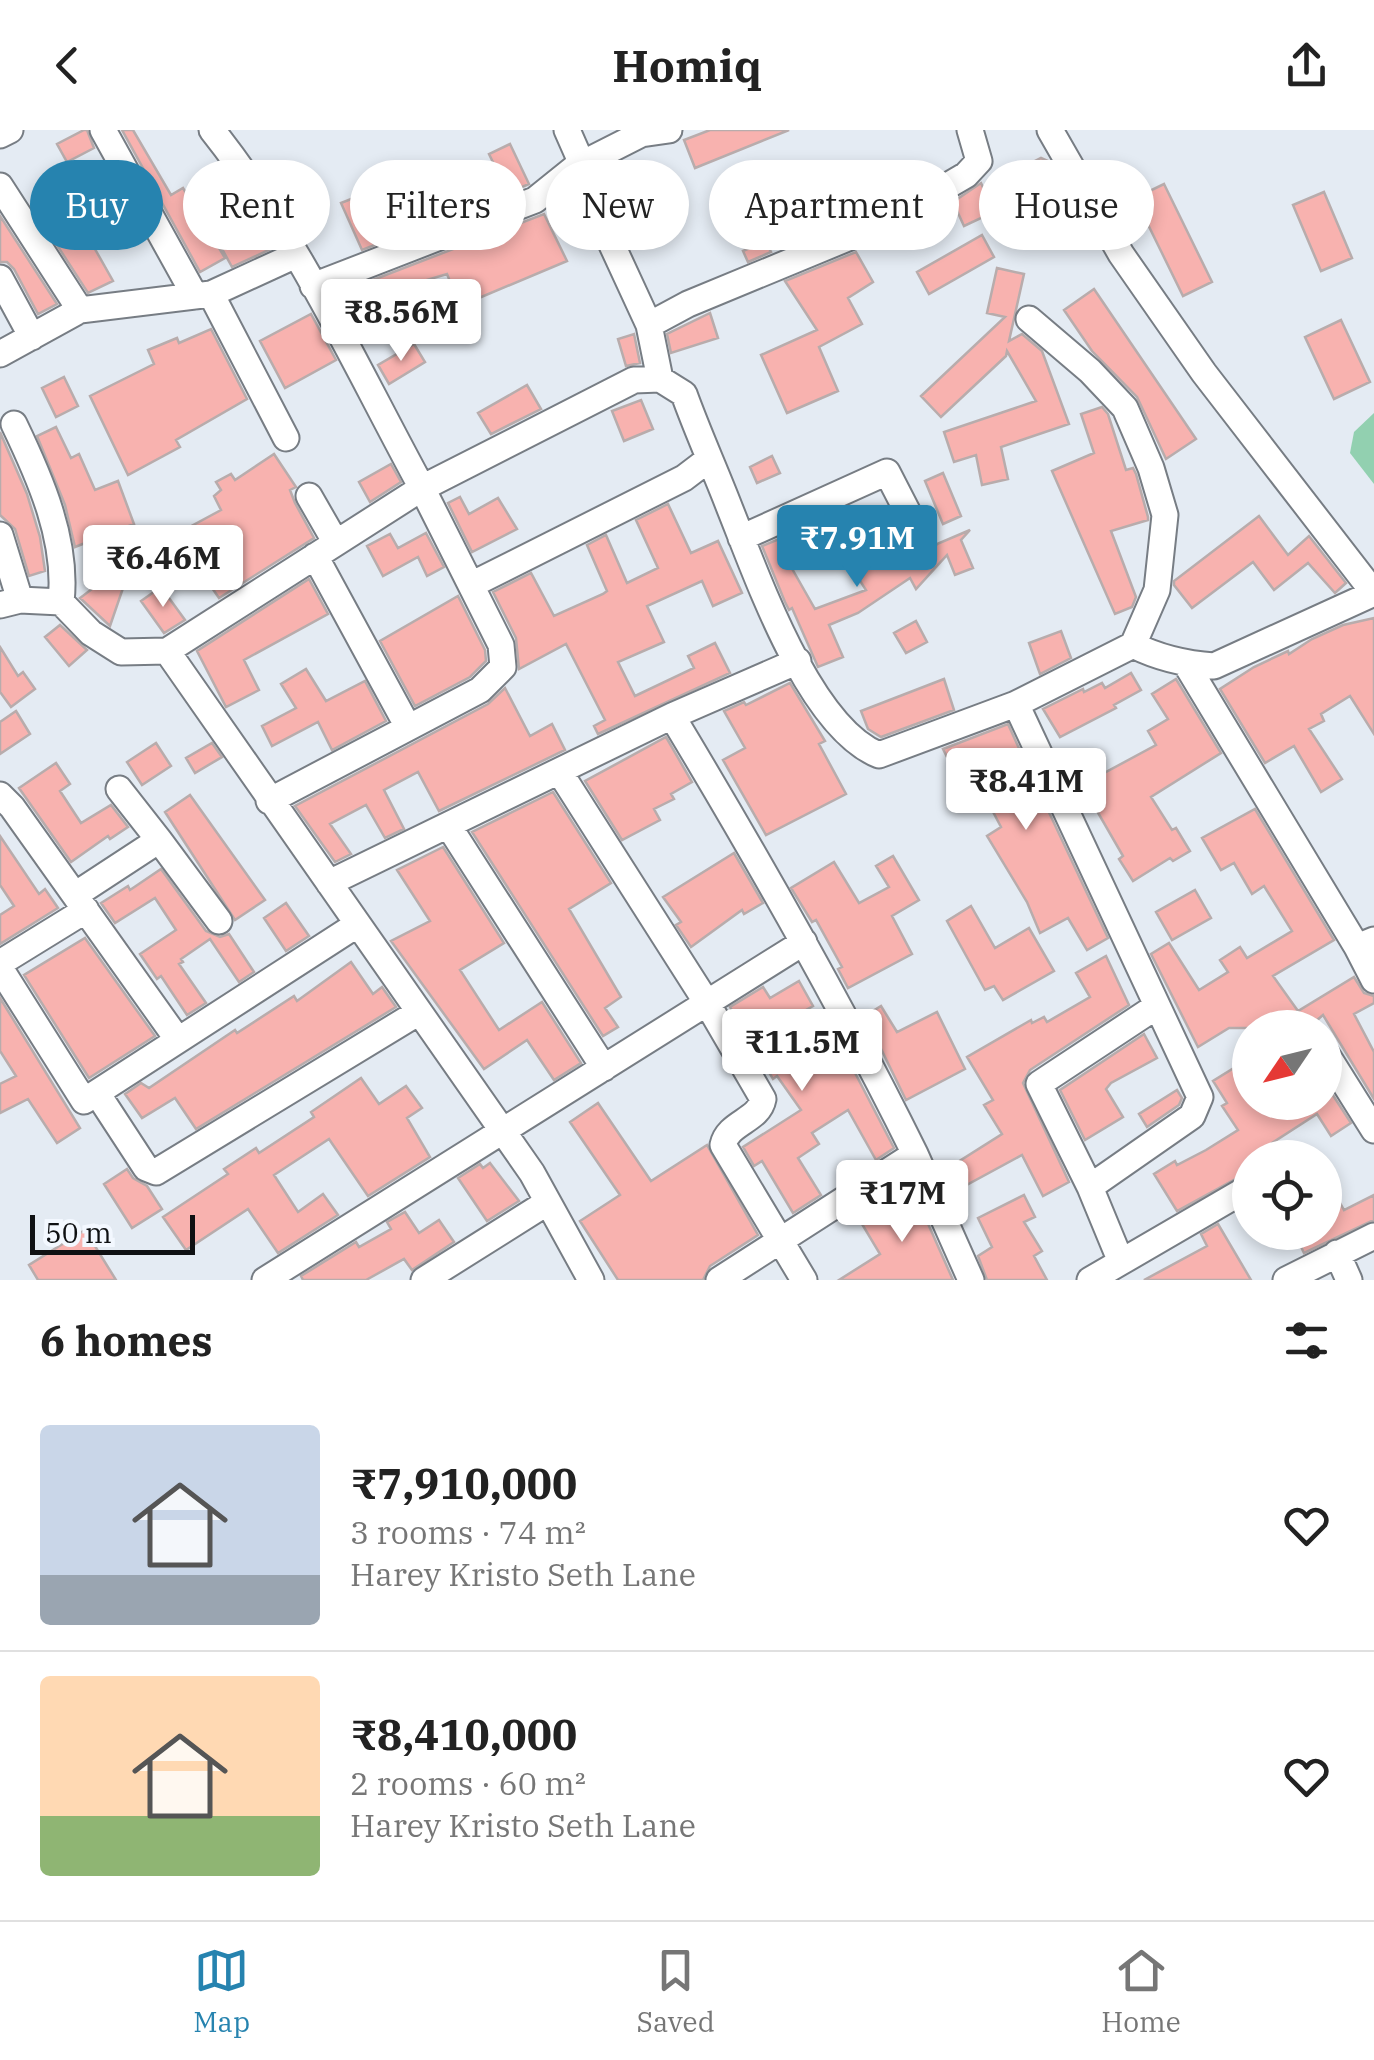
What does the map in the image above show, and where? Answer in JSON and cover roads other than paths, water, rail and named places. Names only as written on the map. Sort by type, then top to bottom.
[{"type":"street","points":[[0,136],[10,130]]},
{"type":"street","points":[[104,130],[286,438]]},
{"type":"street","points":[[212,130],[238,162],[296,256],[422,488],[501,646],[503,667],[480,690],[270,802]]},
{"type":"street","points":[[567,130],[577,160]]},
{"type":"street","points":[[649,324],[688,304],[884,224],[966,175],[978,161],[970,130]]},
{"type":"street","points":[[1050,130],[1121,254],[1374,593],[1214,666],[1154,656],[1134,645]]},
{"type":"street","points":[[591,160],[641,134],[656,131]]},
{"type":"street","points":[[0,186],[80,310]]},
{"type":"street","points":[[312,286],[535,200],[546,192]]},
{"type":"street","points":[[616,250],[649,324],[660,379]]},
{"type":"street","points":[[0,354],[80,310],[203,295],[296,256]]},
{"type":"street","points":[[0,278],[32,337]]},
{"type":"street","points":[[0,534],[10,603],[62,602],[91,632],[121,652],[166,651],[422,488],[634,380],[660,379],[684,394],[760,590],[798,662],[846,734],[879,755],[1016,704],[1134,645],[1157,590],[1165,515],[1151,468],[1124,408],[1090,370],[1029,319]]},
{"type":"street","points":[[14,424],[38,472],[54,529],[64,576],[62,602]]},
{"type":"street","points":[[470,584],[684,478],[709,458]]},
{"type":"street","points":[[741,538],[887,472],[922,540]]},
{"type":"street","points":[[309,496],[326,549],[408,727]]},
{"type":"street","points":[[166,651],[502,1131],[548,1202],[591,1280]]},
{"type":"street","points":[[329,883],[672,716],[798,662]]},
{"type":"street","points":[[1186,664],[1365,944],[1374,980]]},
{"type":"street","points":[[1016,704],[1200,1097],[1192,1116],[1090,1188]]},
{"type":"street","points":[[672,716],[761,863],[865,1052],[971,1280]]},
{"type":"street","points":[[560,770],[763,1099],[759,1111],[728,1132],[722,1145],[804,1280]]},
{"type":"street","points":[[119,788],[220,921]]},
{"type":"street","points":[[0,796],[12,806],[178,1040]]},
{"type":"street","points":[[448,825],[604,1068]]},
{"type":"street","points":[[159,840],[0,965],[84,1102],[358,924]]},
{"type":"street","points":[[266,1280],[804,942]]},
{"type":"street","points":[[1121,1262],[1090,1188],[1038,1084],[1157,1006]]},
{"type":"street","points":[[97,1093],[146,1168],[156,1172],[419,1012]]},
{"type":"street","points":[[1342,1079],[1374,1130]]},
{"type":"street","points":[[719,1280],[915,1154]]},
{"type":"street","points":[[1090,1280],[1232,1198]]},
{"type":"street","points":[[424,1280],[548,1202]]},
{"type":"street","points":[[1286,1280],[1374,1236]]},
{"type":"street","points":[[1337,1254],[1349,1280]]}]
